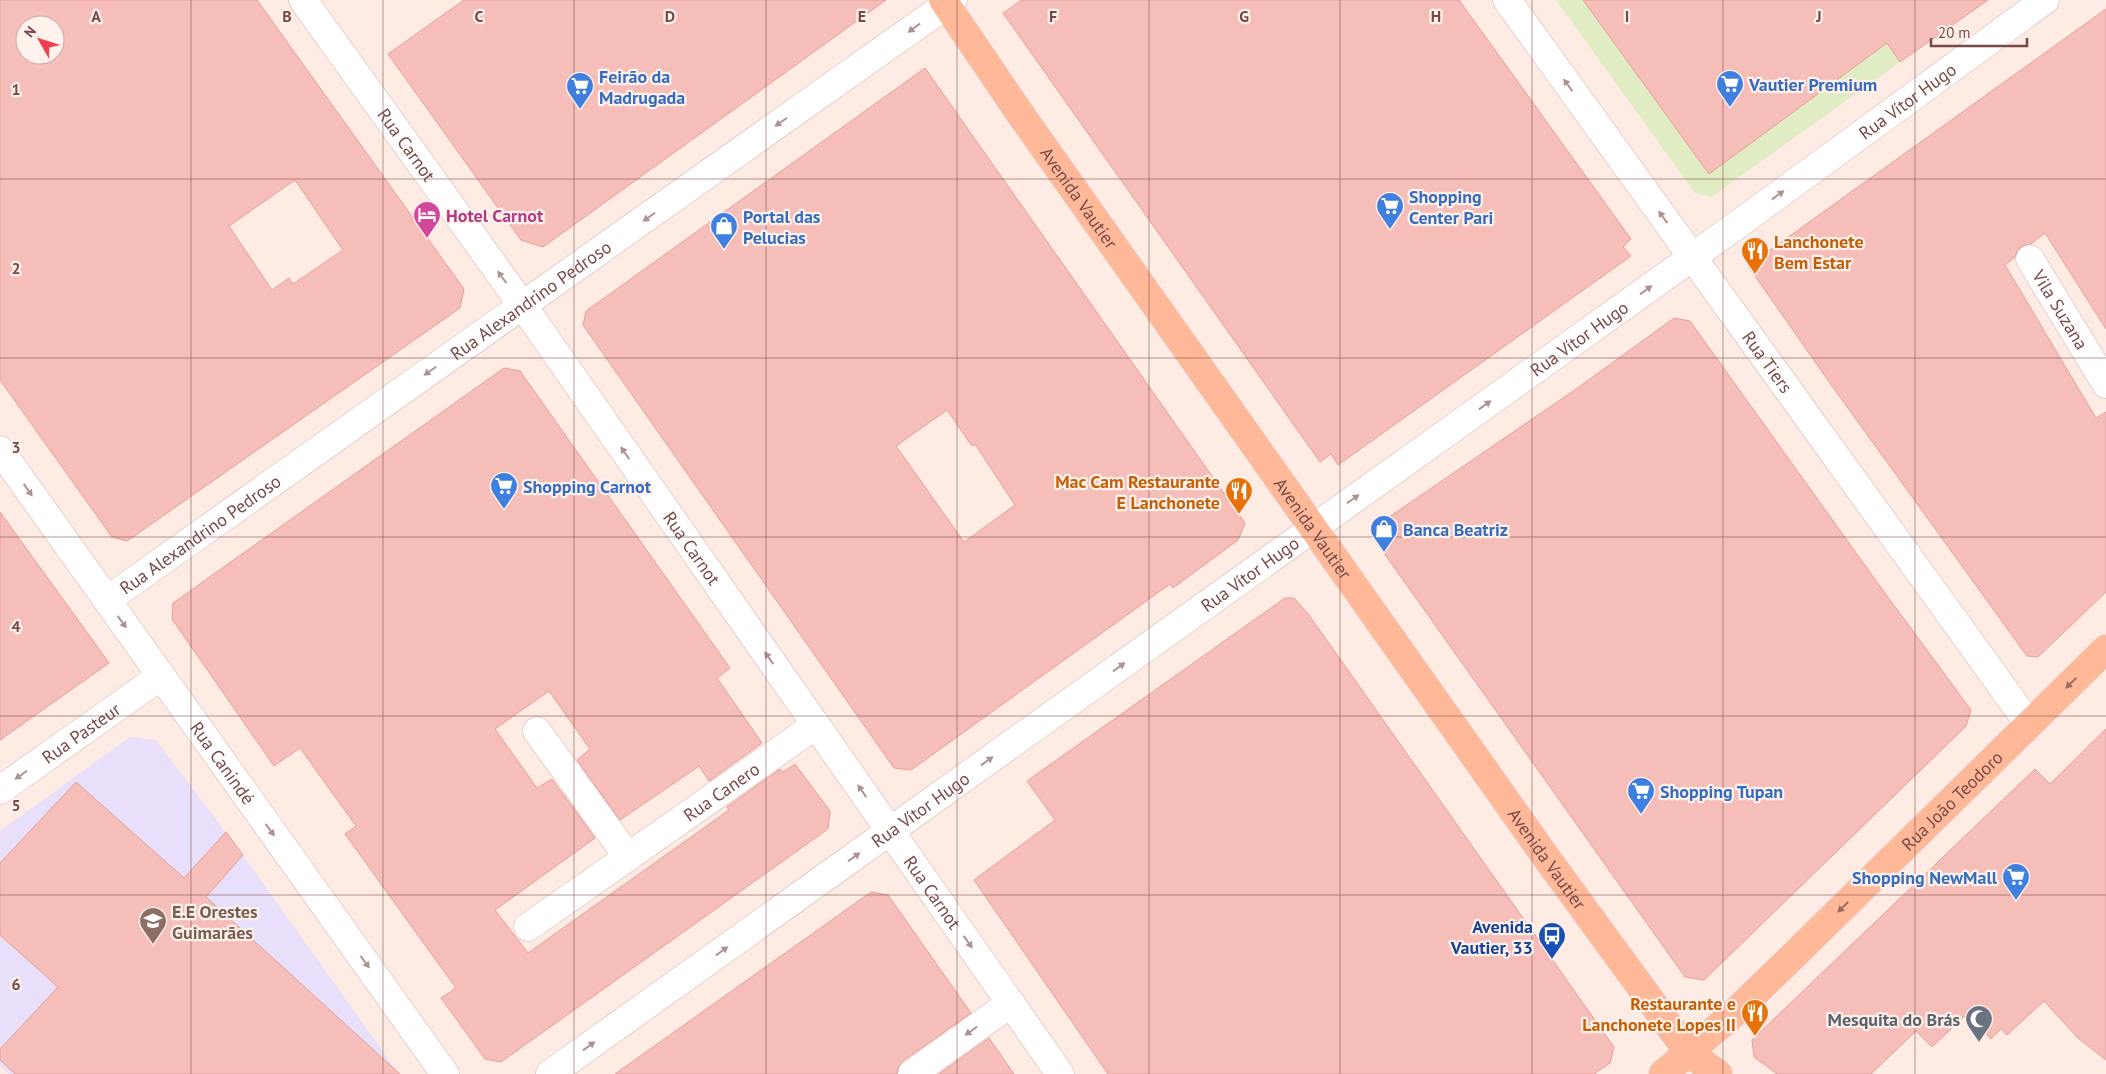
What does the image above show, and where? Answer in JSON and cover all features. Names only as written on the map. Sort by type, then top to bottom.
[{"type":"main road","name":"Avenida Vautier","points":[[948,2],[1021,115],[1542,852],[1689,1053],[1718,1074]]},
{"type":"main road","name":"Rua João Teodoro","points":[[1663,1074],[1689,1053],[1789,960],[2106,649]]},
{"type":"street","name":"Rua Carnot","points":[[303,0],[523,306],[1060,1074]]},
{"type":"street","name":"Rua Tiers","points":[[1507,0],[2029,724]]},
{"type":"street","name":"Rua Vítor Hugo","points":[[550,1074],[1692,257],[2045,0]]},
{"type":"street","name":"Rua Alexandrino Pedroso","points":[[106,600],[523,306],[948,2]]},
{"type":"street","name":"Vila Suzana","points":[[2030,259],[2106,384]]},
{"type":"street","name":"Rua Canindé","points":[[0,450],[445,1074]]},
{"type":"street","name":"Rua Pasteur","points":[[0,790],[161,676]]},
{"type":"street","name":"Rua Canero","points":[[528,927],[816,725]]},
{"type":"street","points":[[538,731],[628,857]]},
{"type":"street","points":[[912,1074],[1011,1003]]},
{"type":"shaded area","name":"E.E Orestes Guimarães","points":[[130,737],[156,740],[243,855],[399,1074],[9,1074],[0,1066],[0,831]]},
{"type":"green space","points":[[1556,0],[1583,0],[1709,173],[1887,43],[1900,62],[1711,197],[1695,193]]},
{"type":"building","points":[[0,0],[257,0],[464,289],[460,308],[127,541],[112,537],[0,380]],"holes":[[[295,180],[343,250],[293,284],[289,278],[272,290],[229,226]]]},
{"type":"building","name":"Feirão da Madrugada","points":[[464,0],[886,0],[543,247],[521,240],[388,54]]},
{"type":"building","name":"Shopping Center Pari","points":[[1022,0],[1459,0],[1631,239],[1623,247],[1631,256],[1338,465],[1331,454],[1320,462],[1003,13]]},
{"type":"building","name":"Vautier Premium","points":[[1583,0],[1988,0],[1900,62],[1887,43],[1709,174]]},
{"type":"building","points":[[2106,9],[2106,329],[2045,233],[2031,244],[2022,246],[2017,251],[2015,257],[2005,265],[2096,418],[2106,412],[2106,592],[2038,657],[2027,656],[1832,386],[1748,266]]},
{"type":"building","points":[[925,68],[1245,523],[1238,540],[1173,588],[1170,584],[911,770],[894,768],[583,325],[586,311]],"holes":[[[947,410],[972,446],[975,444],[1015,505],[964,542],[896,446]]]},
{"type":"building","points":[[1674,318],[1690,321],[1971,710],[1966,726],[1704,980],[1685,977],[1374,539],[1376,526],[1579,387]]},
{"type":"building","points":[[504,368],[520,371],[730,668],[717,678],[762,743],[709,781],[699,766],[620,820],[577,760],[590,749],[549,691],[495,729],[537,788],[552,779],[595,838],[495,910],[528,953],[729,810],[727,807],[780,769],[783,772],[795,764],[830,811],[828,829],[501,1062],[485,1059],[441,998],[456,988],[345,834],[356,826],[300,748],[274,766],[172,619],[173,603]]},
{"type":"building","points":[[0,512],[109,663],[0,740]]},
{"type":"building","points":[[1285,598],[1294,598],[1309,615],[1614,1047],[1610,1063],[1594,1074],[1108,1074],[974,880],[1055,820],[1027,781]]},
{"type":"building","name":"Shopping NewMall","points":[[2106,729],[2106,1060],[2078,1038],[2044,1001],[2007,1035],[2001,1029],[1991,1039],[1967,1014],[1932,1047],[1916,1031],[1871,1074],[1777,1074],[1754,1057],[1752,1040],[2035,769],[2050,784]]},
{"type":"building","name":"E.E Orestes Guimarães","points":[[76,782],[184,878],[226,832],[243,855],[206,897],[400,1074],[15,1074],[0,1060],[0,1049],[58,987],[0,935],[0,863]]},
{"type":"building","points":[[871,892],[888,895],[971,1013],[903,1061],[898,1067],[897,1074],[615,1074]]},
{"type":"building","points":[[989,1038],[1014,1074],[939,1074]]},
{"type":"place","name":"Vautier Premium","points":[[1730,108]]},
{"type":"place","name":"Feirão da Madrugada","points":[[580,110]]},
{"type":"place","name":"Shopping Center Pari","points":[[1390,230]]},
{"type":"place","name":"Hotel Carnot","points":[[427,239]]},
{"type":"place","name":"Portal das Pelucias","points":[[724,250]]},
{"type":"place","name":"Lanchonete Bem Estar","points":[[1755,275]]},
{"type":"place","name":"Shopping Carnot","points":[[504,510]]},
{"type":"place","name":"Mac Cam Restaurante E Lanchonete","points":[[1239,515]]},
{"type":"place","name":"Banca Beatriz","points":[[1384,553]]},
{"type":"place","name":"Shopping Tupan","points":[[1641,815]]},
{"type":"place","name":"Shopping NewMall","points":[[2016,901]]},
{"type":"place","name":"E.E Orestes Guimarães","points":[[153,945]]},
{"type":"place","name":"Avenida Vautier, 33","points":[[1552,960]]},
{"type":"place","name":"Restaurante e Lanchonete Lopes II","points":[[1755,1037]]},
{"type":"place","name":"Mesquita do Brás","points":[[1979,1043]]}]
